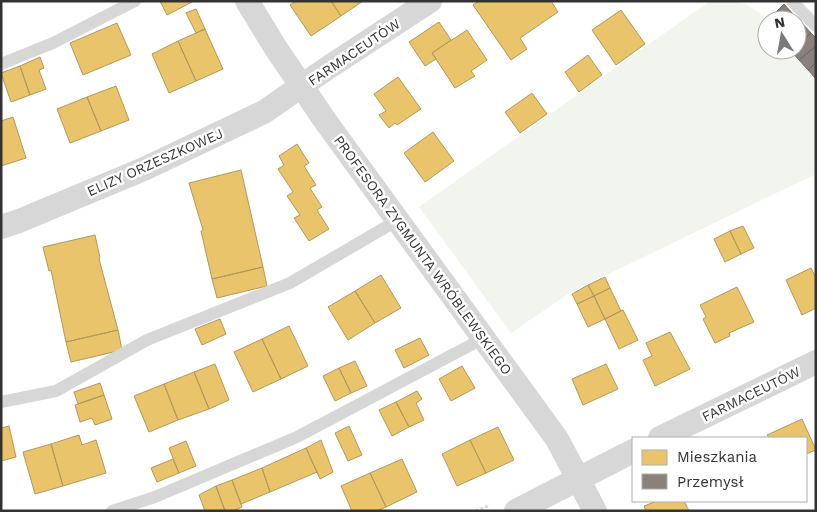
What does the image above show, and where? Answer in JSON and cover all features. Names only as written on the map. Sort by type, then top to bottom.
[{"type":"street","name":"PROFESORA ZYGMUNTA WRÓBLEWSKIEGO","points":[[248,1],[277,50],[326,122],[557,439],[595,511]]},
{"type":"street","name":"FARMACEUTÓW","points":[[302,87],[329,67],[430,1]]},
{"type":"street","name":"ELIZY ORZESZKOWEJ","points":[[1,227],[153,165],[264,112],[302,87]]},
{"type":"street","name":"FARMACEUTÓW","points":[[662,437],[816,362]]},
{"type":"street","points":[[516,511],[632,452]]},
{"type":"lane","points":[[1,64],[53,43],[135,1]]},
{"type":"lane","points":[[792,1],[816,26]]},
{"type":"lane","points":[[1,402],[56,391],[146,340],[290,283],[398,220]]},
{"type":"lane","points":[[112,511],[155,497],[297,437],[484,338]]},
{"type":"shaded area","points":[[710,1],[741,3],[757,11],[757,60],[797,60],[816,80],[816,174],[571,292],[511,333],[419,207]]},
{"type":"building: Mieszkania","points":[[160,1],[194,1],[167,15]]},
{"type":"building: Mieszkania","points":[[296,1],[331,1],[341,16],[311,36],[290,5]]},
{"type":"building: Mieszkania","points":[[331,1],[363,1],[341,16]]},
{"type":"building: Mieszkania","points":[[479,1],[551,1],[558,12],[520,38],[527,49],[511,60],[473,5]]},
{"type":"building: Mieszkania","points":[[196,9],[205,29],[196,33],[186,13]]},
{"type":"building: Mieszkania","points":[[621,10],[645,44],[616,65],[592,30]]},
{"type":"building: Mieszkania","points":[[439,22],[451,40],[432,53],[436,59],[425,66],[409,42]]},
{"type":"building: Mieszkania","points":[[117,23],[131,55],[83,75],[70,43]]},
{"type":"building: Mieszkania","points":[[205,29],[223,69],[196,81],[178,41]]},
{"type":"building: Mieszkania","points":[[467,30],[487,60],[471,71],[475,76],[455,88],[432,53]]},
{"type":"building: Mieszkania","points":[[178,41],[196,81],[169,93],[152,54]]},
{"type":"building: Mieszkania","points":[[588,55],[602,75],[579,92],[565,72]]},
{"type":"building: Mieszkania","points":[[40,57],[44,68],[39,70],[46,89],[30,95],[20,66]]},
{"type":"building: Mieszkania","points":[[20,66],[30,95],[11,102],[1,73]]},
{"type":"building: Mieszkania","points":[[398,77],[421,109],[397,125],[395,123],[389,128],[379,115],[386,111],[374,94]]},
{"type":"building: Mieszkania","points":[[116,86],[129,120],[101,131],[87,97]]},
{"type":"building: Mieszkania","points":[[532,93],[547,114],[520,133],[505,112]]},
{"type":"building: Mieszkania","points":[[87,97],[101,131],[70,143],[57,109]]},
{"type":"building: Mieszkania","points":[[13,117],[26,158],[1,166],[1,121]]},
{"type":"building: Mieszkania","points":[[433,132],[454,161],[425,182],[404,153]]},
{"type":"building: Mieszkania","points":[[297,144],[309,163],[304,166],[316,185],[310,188],[322,207],[317,210],[329,229],[309,241],[294,218],[300,215],[287,196],[293,192],[278,169],[284,165],[279,156]]},
{"type":"building: Mieszkania","points":[[241,170],[263,267],[212,279],[201,231],[203,230],[189,183]]},
{"type":"building: Mieszkania","points":[[743,226],[754,248],[741,254],[730,231]]},
{"type":"building: Mieszkania","points":[[730,231],[741,254],[725,262],[714,239]]},
{"type":"building: Mieszkania","points":[[95,235],[99,259],[118,330],[66,342],[51,270],[49,271],[43,247]]},
{"type":"building: Mieszkania","points":[[263,267],[267,286],[217,298],[212,279]]},
{"type":"building: Mieszkania","points":[[811,268],[816,278],[816,308],[802,315],[786,280]]},
{"type":"building: Mieszkania","points":[[381,275],[401,308],[375,323],[355,291]]},
{"type":"building: Mieszkania","points":[[605,277],[610,288],[594,296],[588,285]]},
{"type":"building: Mieszkania","points":[[588,285],[594,296],[577,304],[572,294]]},
{"type":"building: Mieszkania","points":[[737,287],[754,322],[729,333],[730,336],[715,343],[703,319],[706,317],[700,305]]},
{"type":"building: Mieszkania","points":[[610,288],[621,311],[605,319],[594,296]]},
{"type":"building: Mieszkania","points":[[355,291],[375,323],[348,340],[328,307]]},
{"type":"building: Mieszkania","points":[[594,296],[605,319],[588,327],[577,304]]},
{"type":"building: Mieszkania","points":[[623,310],[638,340],[619,349],[605,319]]},
{"type":"building: Mieszkania","points":[[220,319],[226,334],[202,345],[195,329]]},
{"type":"building: Mieszkania","points":[[289,326],[308,366],[281,379],[262,339]]},
{"type":"building: Mieszkania","points":[[118,330],[122,350],[71,362],[66,342]]},
{"type":"building: Mieszkania","points":[[670,332],[690,369],[655,386],[643,360],[652,356],[646,343]]},
{"type":"building: Mieszkania","points":[[420,338],[429,355],[404,368],[395,350]]},
{"type":"building: Mieszkania","points":[[262,339],[281,379],[253,392],[234,352]]},
{"type":"building: Mieszkania","points":[[355,361],[367,386],[351,393],[339,368]]},
{"type":"building: Mieszkania","points":[[215,364],[229,400],[209,409],[194,372]]},
{"type":"building: Mieszkania","points":[[606,364],[618,389],[583,405],[572,379]]},
{"type":"building: Mieszkania","points":[[462,366],[475,388],[451,401],[439,379]]},
{"type":"building: Mieszkania","points":[[339,368],[351,393],[335,401],[323,376]]},
{"type":"building: Mieszkania","points":[[194,372],[209,409],[178,420],[164,384]]},
{"type":"building: Mieszkania","points":[[100,383],[104,395],[78,404],[74,392]]},
{"type":"building: Mieszkania","points":[[164,384],[178,420],[149,432],[134,396]]},
{"type":"building: Mieszkania","points":[[417,391],[422,399],[416,403],[424,420],[409,427],[396,402]]},
{"type":"building: Mieszkania","points":[[104,395],[112,419],[95,425],[92,418],[80,422],[75,405]]},
{"type":"building: Mieszkania","points":[[396,402],[409,427],[392,436],[379,410]]},
{"type":"building: Mieszkania","points":[[802,419],[816,450],[807,454],[807,437],[768,437],[767,435]]},
{"type":"building: Mieszkania","points":[[9,426],[16,457],[1,461],[1,428]]},
{"type":"building: Mieszkania","points":[[349,426],[362,455],[348,461],[335,433]]},
{"type":"building: Mieszkania","points":[[498,427],[514,460],[486,473],[470,440]]},
{"type":"building: Mieszkania","points":[[79,435],[82,445],[96,440],[106,473],[63,486],[51,444]]},
{"type":"building: Mieszkania","points":[[321,440],[333,472],[320,479],[306,448]]},
{"type":"building: Mieszkania","points":[[470,440],[486,473],[457,486],[442,454]]},
{"type":"building: Mieszkania","points":[[186,441],[196,466],[179,473],[169,448]]},
{"type":"building: Mieszkania","points":[[51,444],[63,486],[35,494],[23,452]]},
{"type":"building: Mieszkania","points":[[306,448],[317,472],[270,492],[262,468]]},
{"type":"building: Mieszkania","points":[[173,459],[179,473],[157,482],[151,468]]},
{"type":"building: Mieszkania","points":[[402,459],[417,492],[386,507],[370,473]]},
{"type":"building: Mieszkania","points":[[262,468],[270,492],[241,504],[232,480]]},
{"type":"building: Mieszkania","points":[[370,473],[386,507],[377,511],[352,511],[341,486]]},
{"type":"building: Mieszkania","points":[[232,480],[242,507],[233,511],[225,511],[216,486]]},
{"type":"building: Mieszkania","points":[[216,486],[225,511],[205,511],[199,495]]},
{"type":"building: Mieszkania","points":[[654,502],[684,502],[689,511],[646,511],[644,506]]},
{"type":"building: Przemysł","points":[[784,4],[789,10],[778,10]]},
{"type":"building: Przemysł","points":[[807,29],[811,33],[807,36]]},
{"type":"building: Przemysł","points":[[811,33],[816,38],[816,46],[807,53],[807,36]]},
{"type":"building: Przemysł","points":[[816,46],[816,63],[808,70],[799,60],[807,60],[807,53]]},
{"type":"building: Przemysł","points":[[816,63],[816,79],[808,70]]}]
